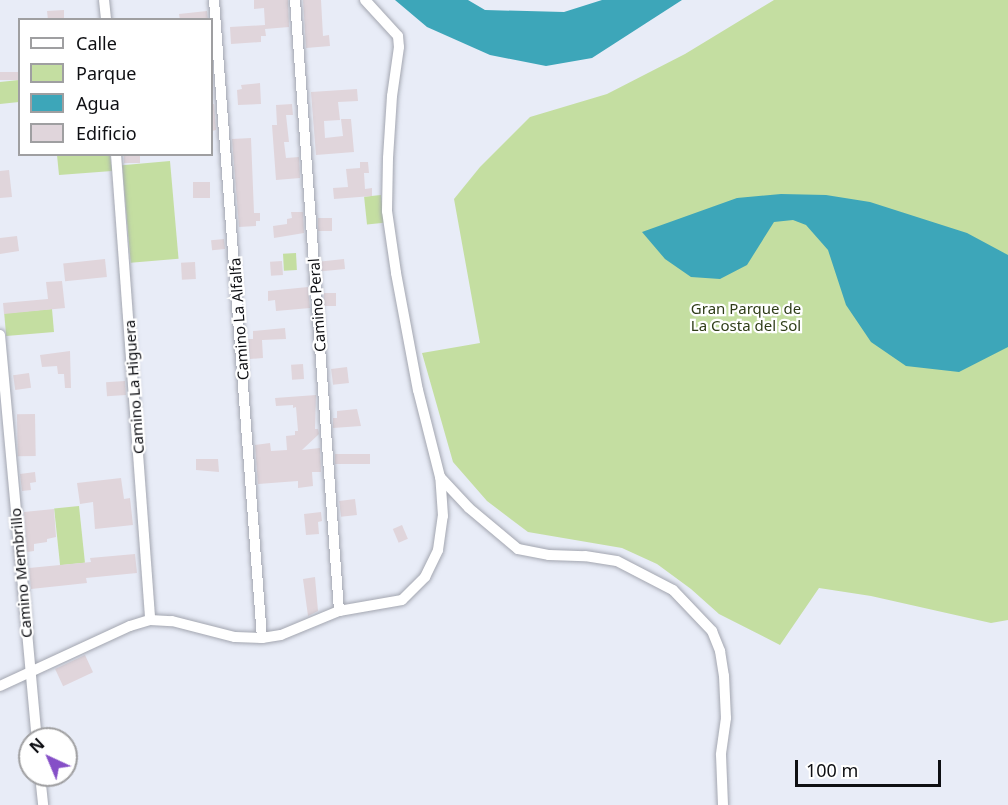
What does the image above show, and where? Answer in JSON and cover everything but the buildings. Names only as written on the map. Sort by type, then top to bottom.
[{"type":"street","points":[[104,0],[106,18]]},
{"type":"street","name":"Camino La Alfalfa","points":[[214,0],[262,638]]},
{"type":"street","name":"Camino Peral","points":[[295,0],[339,611]]},
{"type":"street","points":[[0,686],[150,620],[172,621],[243,638],[281,635],[339,611],[402,600],[433,566],[442,534],[440,477],[418,390],[387,211],[388,158],[392,96],[399,47],[398,36],[365,0]]},
{"type":"street","name":"Camino La Higuera","points":[[116,156],[150,620]]},
{"type":"street","name":"Camino Membrillo","points":[[0,335],[36,727]]},
{"type":"street","points":[[440,477],[469,508],[519,549],[549,555],[585,556],[616,561],[673,590],[712,631],[720,651],[724,676],[726,718],[722,755],[723,805]]},
{"type":"street","points":[[41,787],[43,805]]},
{"type":"green space","name":"Gran Parque de La Costa del Sol","points":[[774,0],[1008,0],[1008,620],[991,623],[871,596],[819,588],[780,645],[719,614],[691,589],[657,564],[622,548],[528,532],[487,501],[453,462],[422,353],[480,343],[454,199],[480,167],[530,117],[607,94],[685,54]]},
{"type":"green space","points":[[18,80],[18,102],[0,104],[0,82]]},
{"type":"green space","points":[[57,156],[110,156],[112,171],[59,175]]},
{"type":"green space","points":[[170,161],[179,259],[131,263],[122,165]]},
{"type":"green space","points":[[381,195],[384,223],[367,225],[364,197]]},
{"type":"green space","points":[[296,253],[297,270],[284,271],[283,254]]},
{"type":"green space","points":[[52,309],[54,332],[6,336],[4,313]]},
{"type":"green space","points":[[79,506],[85,563],[60,565],[54,509]]},
{"type":"water","points":[[395,0],[468,0],[485,10],[564,12],[602,0],[682,0],[592,58],[546,66],[490,55],[427,27]]},
{"type":"water","points":[[781,194],[826,195],[870,202],[967,233],[1008,255],[1008,347],[959,372],[906,366],[871,342],[846,305],[828,250],[806,225],[793,220],[774,222],[747,265],[720,279],[691,277],[665,259],[642,232],[737,198]]}]
